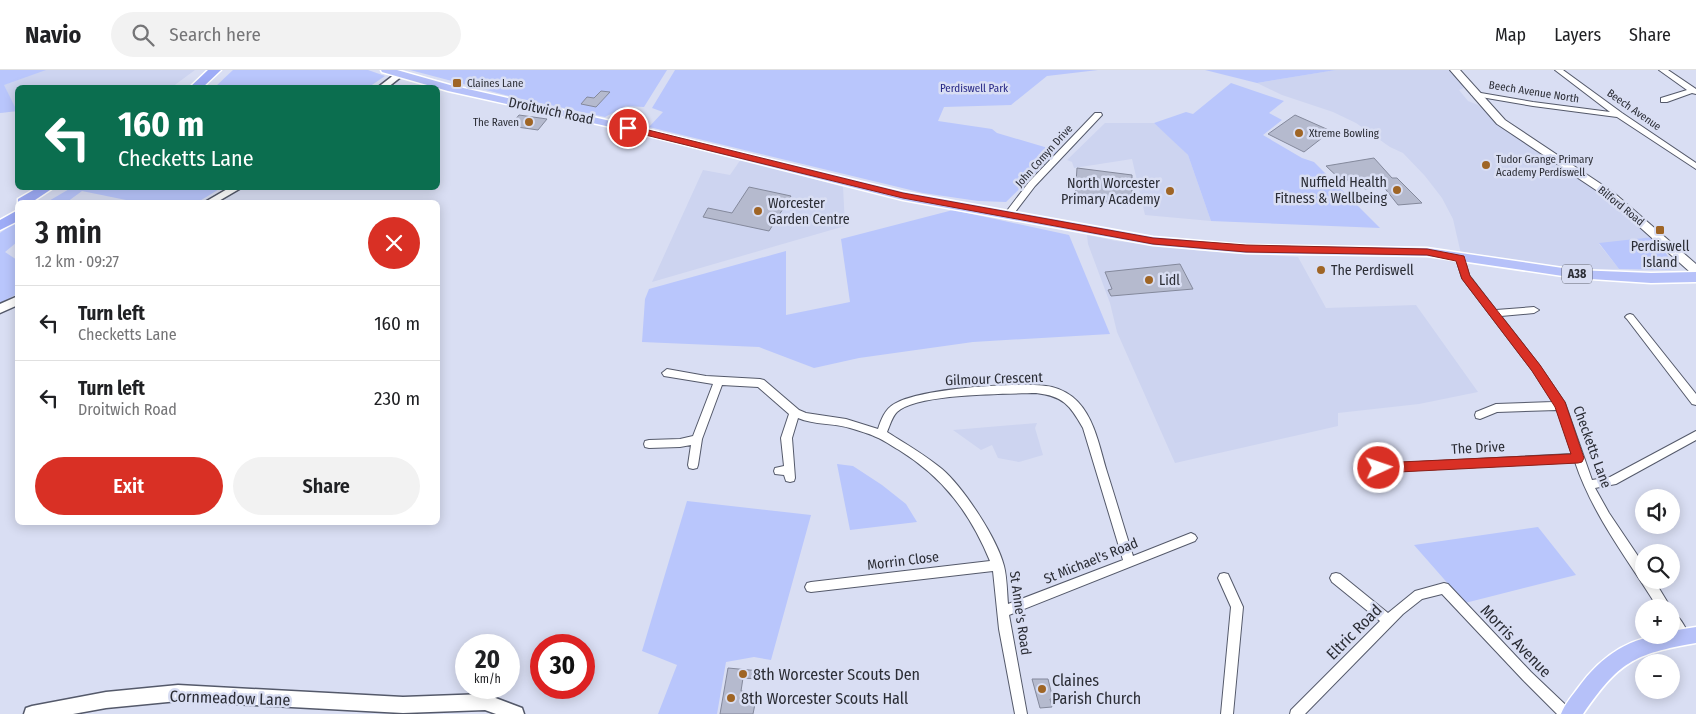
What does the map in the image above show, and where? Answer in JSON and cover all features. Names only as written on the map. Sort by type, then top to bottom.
[{"type":"highway","points":[[198,85],[215,70]]},
{"type":"highway","points":[[208,85],[225,70]]},
{"type":"highway","points":[[26,200],[43,190]]},
{"type":"highway","points":[[39,200],[55,190]]},
{"type":"highway","points":[[0,218],[15,208]]},
{"type":"highway","points":[[0,226],[15,216]]},
{"type":"main road","name":"Droitwich Road","points":[[386,70],[438,85]]},
{"type":"main road","name":"Bilford Road","points":[[1454,70],[1505,125],[1609,194],[1696,273]]},
{"type":"main road","name":"Droitwich Road","points":[[440,86],[628,128],[903,196],[1124,236],[1197,246],[1246,249],[1427,252],[1576,274],[1651,278],[1696,273]]},
{"type":"main road","points":[[1572,714],[1597,679],[1619,658],[1657,642],[1690,636]]},
{"type":"street","name":"Beech Avenue","points":[[1559,70],[1619,115],[1696,167]]},
{"type":"street","points":[[1663,70],[1695,91]]},
{"type":"street","points":[[385,85],[399,74]]},
{"type":"street","points":[[1664,100],[1695,91]]},
{"type":"street","name":"Beech Avenue North","points":[[1475,94],[1533,104],[1619,115]]},
{"type":"street","name":"John Comyn Drive","points":[[1009,214],[1032,184],[1098,115]]},
{"type":"street","points":[[214,200],[232,190]]},
{"type":"street","name":"Checketts Lane","points":[[1460,258],[1465,276],[1536,368],[1561,406],[1588,485],[1605,516],[1635,561]]},
{"type":"street","points":[[0,309],[15,302]]},
{"type":"street","points":[[1495,313],[1534,310]]},
{"type":"street","points":[[1630,317],[1696,401]]},
{"type":"street","name":"St Anne's Road","points":[[667,373],[760,383],[795,413],[804,417],[846,423],[881,434],[912,453],[939,473],[964,501],[985,536],[998,565],[1003,612],[1022,714]]},
{"type":"street","points":[[694,466],[697,439],[719,380]]},
{"type":"street","name":"Gilmour Crescent","points":[[881,434],[890,413],[896,407],[930,396],[1036,389],[1052,391],[1065,397],[1076,405],[1088,427],[1129,562]]},
{"type":"street","points":[[1480,415],[1496,408],[1561,406]]},
{"type":"street","points":[[786,473],[786,429],[795,413]]},
{"type":"street","points":[[1588,485],[1612,481],[1696,435]]},
{"type":"street","points":[[649,444],[680,443],[697,439]]},
{"type":"street","name":"The Drive","points":[[1379,468],[1578,458]]},
{"type":"street","name":"St Michael's Road","points":[[1003,612],[1191,538]]},
{"type":"street","name":"Morrin Close","points":[[811,587],[998,565]]},
{"type":"street","points":[[1224,578],[1238,607],[1227,714]]},
{"type":"street","points":[[1336,578],[1388,621]]},
{"type":"street","name":"Eltric Road","points":[[1296,714],[1388,621],[1419,595],[1444,588]]},
{"type":"street","name":"Morris Avenue","points":[[1444,588],[1527,676],[1566,714]]},
{"type":"street","points":[[1680,626],[1690,636]]},
{"type":"street","name":"Cornmeadow Lane","points":[[32,714],[106,700],[178,694],[402,710],[485,702],[516,714]]},
{"type":"shaded area","points":[[0,70],[195,70],[175,85],[15,85],[15,111],[0,113]]},
{"type":"shaded area","name":"Tudor Grange Primary Academy Perdiswell","points":[[1336,70],[1451,70],[1464,88],[1459,90],[1468,101],[1478,105],[1502,127],[1603,194],[1653,237],[1599,244],[1619,269],[1582,269],[1461,254],[1453,219],[1442,198],[1425,176],[1403,153],[1390,147],[1356,123],[1333,112],[1282,95],[1257,83]]},
{"type":"shaded area","name":"North Worcester Primary Academy","points":[[1105,123],[1154,123],[1172,139],[1188,155],[1211,221],[1145,215],[1132,159],[1074,168],[1072,162],[1067,160]]},
{"type":"shaded area","points":[[741,159],[843,187],[845,226],[652,282],[703,170],[730,175]]},
{"type":"shaded area","points":[[1087,235],[1116,241],[1203,251],[1298,257],[1326,308],[1416,305],[1478,392],[1419,404],[1338,413],[1338,426],[1175,463],[1117,332],[1110,303],[1088,244]]},
{"type":"shaded area","points":[[1037,423],[1035,428],[1043,455],[1019,462],[998,458],[992,445],[981,450],[953,430]]},
{"type":"green space","points":[[0,70],[46,70],[4,85],[15,107],[15,111],[0,113]]},
{"type":"green space","points":[[233,70],[368,70],[385,76],[372,85],[217,85]]},
{"type":"green space","points":[[410,70],[667,70],[644,107],[626,106],[605,117],[513,97]]},
{"type":"green space","name":"Perdiswell Park","points":[[675,70],[1098,70],[1047,76],[1011,105],[944,107],[938,121],[992,129],[997,133],[1058,151],[1006,202],[978,201],[923,193],[649,127],[663,112],[652,108]]},
{"type":"green space","points":[[1205,70],[1336,70],[1257,83]]},
{"type":"green space","points":[[1231,83],[1284,101],[1269,113],[1282,120],[1263,135],[1302,158],[1314,162],[1380,228],[1211,221],[1188,155],[1154,123],[1186,112],[1193,114]]},
{"type":"green space","points":[[68,190],[218,190],[201,200],[126,200],[82,191],[70,200],[50,200]]},
{"type":"green space","points":[[953,210],[1069,235],[1110,334],[973,342],[859,358],[814,368],[759,347],[642,342],[645,299],[649,289],[786,251],[786,315],[850,302],[841,239]]},
{"type":"green space","points":[[15,222],[15,244],[5,252],[15,259],[15,295],[0,303],[0,233]]},
{"type":"green space","points":[[1653,237],[1675,265],[1670,270],[1619,269],[1599,243]]},
{"type":"green space","points":[[837,464],[853,466],[882,485],[906,504],[917,522],[850,530]]},
{"type":"green space","points":[[687,501],[811,515],[771,660],[754,657],[726,662],[717,714],[658,714],[677,665],[642,651]]},
{"type":"green space","points":[[1538,527],[1576,575],[1465,603],[1414,545]]},
{"type":"building","points":[[601,91],[610,92],[596,107],[581,104],[587,97],[594,98]]},
{"type":"building","name":"The Raven","points":[[519,115],[547,119],[538,130],[510,126]]},
{"type":"building","name":"Xtreme Bowling","points":[[1295,115],[1331,131],[1304,152],[1268,134]]},
{"type":"building","points":[[1374,158],[1392,178],[1397,178],[1422,203],[1398,205],[1383,186],[1365,189],[1354,179],[1342,181],[1326,166]]},
{"type":"building","points":[[1077,168],[1132,175],[1132,205],[1075,198]]},
{"type":"building","name":"Worcester Garden Centre","points":[[749,187],[791,196],[769,231],[703,217],[708,208],[732,213]]},
{"type":"building","name":"Lidl","points":[[1180,264],[1193,289],[1111,296],[1108,290],[1112,289],[1105,272]]},
{"type":"building","points":[[728,668],[760,671],[758,679],[743,678],[741,691],[757,694],[753,714],[720,714]]},
{"type":"building","name":"Claines Parish Church","points":[[1032,679],[1048,679],[1053,699],[1050,699],[1052,707],[1040,708]]},
{"type":"place","name":"Claines Lane","points":[[457,83]]},
{"type":"place","name":"The Raven","points":[[529,122]]},
{"type":"place","name":"Xtreme Bowling","points":[[1299,133]]},
{"type":"place","name":"Tudor Grange Primary Academy Perdiswell","points":[[1486,165]]},
{"type":"place","name":"Nuffield Health Fitness & Wellbeing","points":[[1397,190]]},
{"type":"place","name":"North Worcester Primary Academy","points":[[1170,191]]},
{"type":"place","name":"Worcester Garden Centre","points":[[758,211]]},
{"type":"place","name":"Perdiswell Island","points":[[1660,230]]},
{"type":"place","name":"The Perdiswell","points":[[1321,270]]},
{"type":"place","name":"Lidl","points":[[1149,280]]},
{"type":"place","name":"8th Worcester Scouts Den","points":[[743,674]]},
{"type":"place","name":"Claines Parish Church","points":[[1042,689]]},
{"type":"place","name":"8th Worcester Scouts Hall","points":[[731,698]]},
{"type":"route","points":[[628,128],[903,196],[1153,241],[1246,249],[1427,252],[1460,258],[1465,276],[1536,368],[1561,406],[1578,458],[1379,468]]}]
